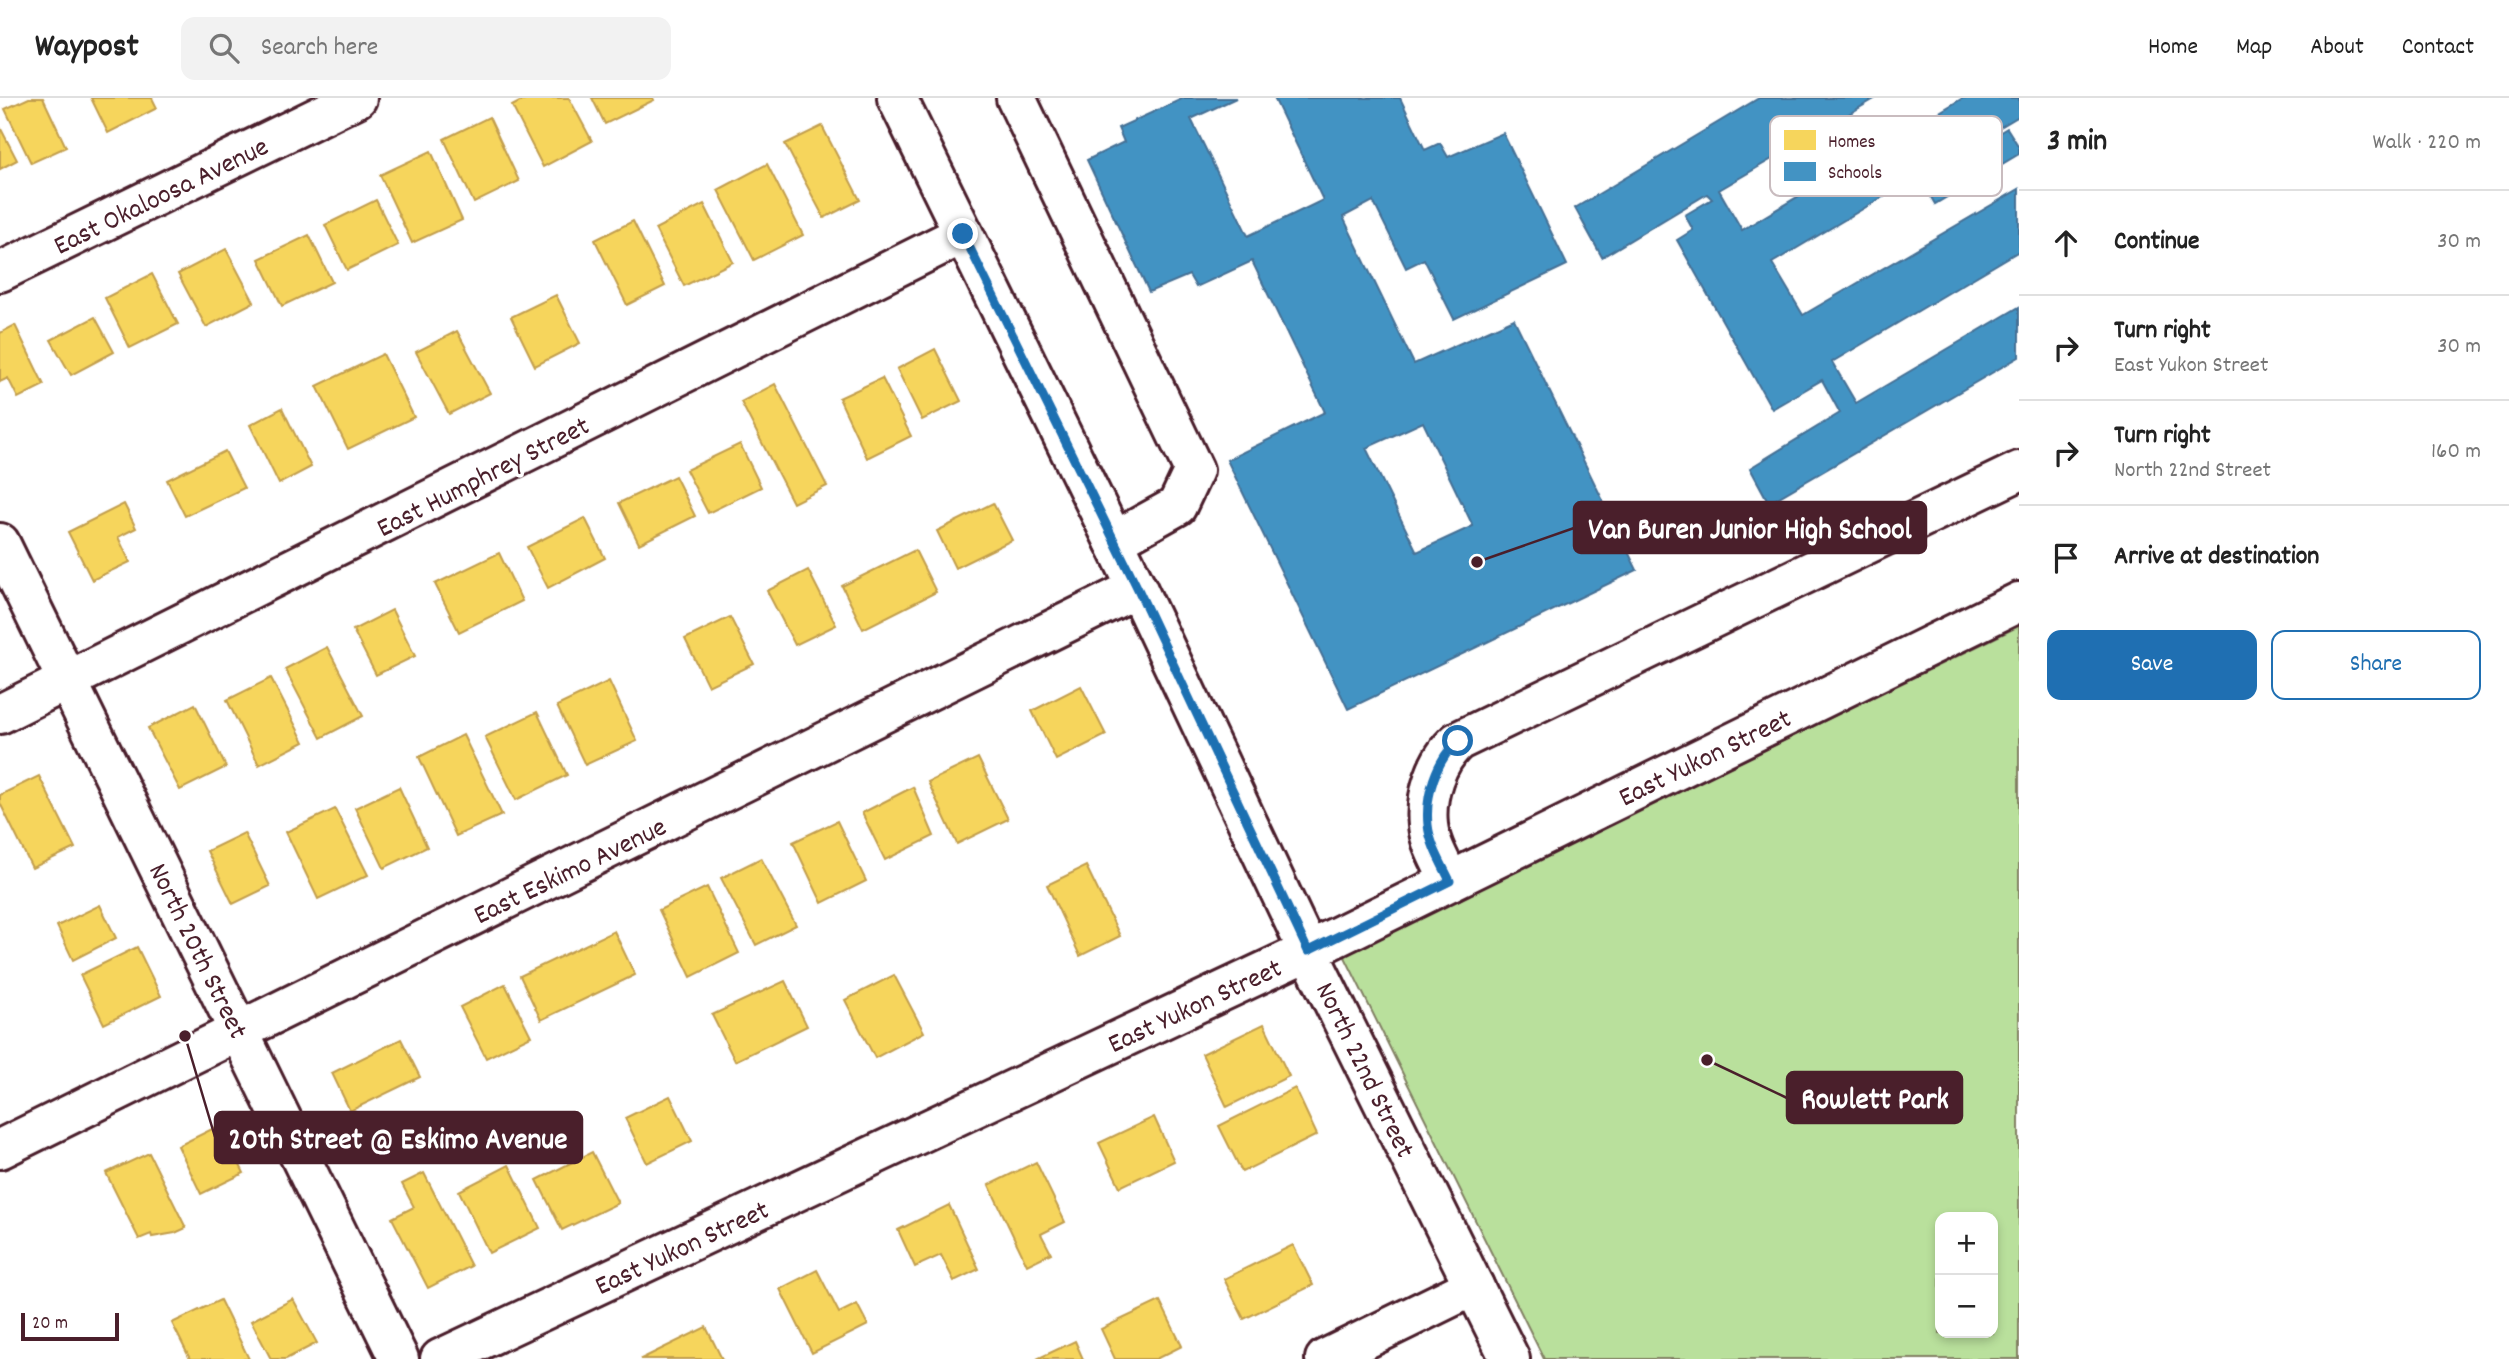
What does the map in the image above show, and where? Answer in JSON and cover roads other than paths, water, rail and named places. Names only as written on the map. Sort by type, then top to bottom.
[{"type":"street","name":"East Okaloosa Avenue","points":[[0,272],[357,98]]},
{"type":"street","name":"North 22nd Street","points":[[897,98],[1137,587],[1308,951],[1510,1359]]},
{"type":"street","points":[[1016,98],[1194,470],[1177,506],[1114,541]]},
{"type":"street","name":"East Humphrey Street","points":[[0,714],[963,234]]},
{"type":"street","points":[[1450,881],[1433,844],[1428,825],[1434,778],[1447,751],[1458,741],[2019,471]]},
{"type":"street","name":"North 20th Street","points":[[0,542],[399,1359]]},
{"type":"street","name":"East Eskimo Avenue","points":[[0,1149],[1137,587]]},
{"type":"street","name":"East Yukon Street","points":[[440,1359],[1308,951],[2019,602]]},
{"type":"street","points":[[1325,1359],[1474,1286]]},
{"type":"place","name":"Van Buren Junior High School","points":[[1477,562]]},
{"type":"place","name":"20th Street @ Eskimo Avenue","points":[[185,1036]]},
{"type":"place","name":"Rowlett Park","points":[[1707,1060]]}]
